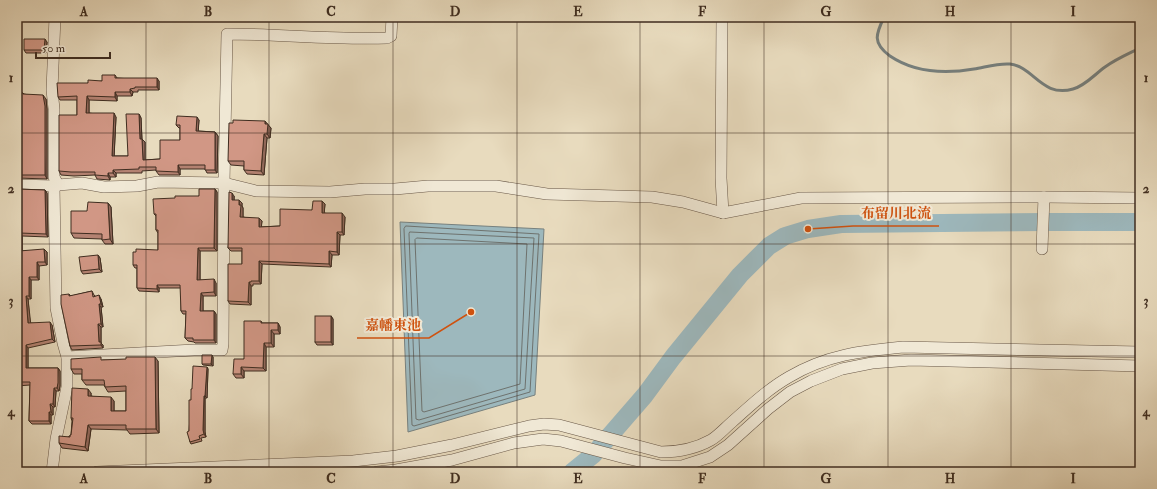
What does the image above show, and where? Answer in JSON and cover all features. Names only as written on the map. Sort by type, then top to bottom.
[{"type":"street","points":[[52,472],[56,439],[67,387],[67,357],[56,308],[56,186],[54,177],[54,109],[52,90],[55,17]]},
{"type":"street","points":[[67,357],[194,350],[222,350],[227,34],[334,38],[387,38],[391,36],[392,17]]},
{"type":"street","points":[[722,17],[721,178],[723,213]]},
{"type":"street","points":[[17,185],[56,186],[82,182],[104,187],[137,186],[158,182],[224,183],[256,191],[330,192],[428,186],[496,186],[547,194],[652,197],[683,202],[723,213],[801,198],[1044,201],[1140,198]]},
{"type":"street","points":[[1042,249],[1044,201]]},
{"type":"street","points":[[97,472],[177,471],[354,461],[396,456],[452,445],[513,429],[544,424],[559,425],[661,452],[676,452],[692,448],[712,440],[769,390],[789,377],[808,367],[846,354],[903,347],[1140,352]]},
{"type":"street","points":[[377,472],[452,460],[514,443],[543,439],[578,445],[661,466],[682,466],[710,457],[728,444],[790,392],[811,381],[842,369],[872,363],[911,360],[1140,366]]},
{"type":"water","points":[[400,222],[544,229],[535,395],[408,432]]},
{"type":"building","points":[[24,39],[45,39],[44,50],[24,50]]},
{"type":"building","points":[[102,75],[115,75],[115,78],[157,78],[157,87],[135,87],[130,89],[130,92],[115,92],[115,97],[87,96],[86,113],[114,113],[112,156],[128,156],[126,114],[139,114],[143,160],[160,159],[160,140],[180,140],[180,125],[176,125],[177,116],[197,117],[196,131],[215,132],[215,170],[205,170],[205,165],[178,165],[178,172],[156,171],[156,167],[139,167],[139,169],[113,170],[113,173],[108,173],[108,176],[95,175],[95,172],[59,171],[59,115],[77,115],[77,96],[58,97],[57,83],[88,83],[88,80],[102,81]]},
{"type":"building","points":[[17,93],[43,95],[45,106],[45,175],[17,175]]},
{"type":"building","points":[[233,120],[265,121],[265,124],[268,124],[267,134],[264,134],[261,171],[244,170],[244,161],[228,161],[229,123],[233,123]]},
{"type":"building","points":[[17,189],[45,190],[46,234],[20,233],[19,251],[44,249],[45,262],[37,262],[37,277],[29,277],[29,296],[26,296],[28,323],[50,322],[52,339],[26,345],[26,368],[58,368],[58,383],[57,388],[54,388],[53,404],[50,404],[51,412],[49,412],[49,421],[29,421],[30,382],[17,382]]},
{"type":"building","points":[[199,189],[215,189],[214,248],[198,248],[197,280],[214,279],[214,292],[201,293],[200,311],[214,311],[214,340],[193,340],[193,338],[185,338],[186,311],[181,311],[180,285],[157,285],[157,289],[137,288],[137,265],[133,265],[133,252],[136,252],[136,249],[158,250],[158,230],[156,230],[156,214],[154,214],[153,199],[175,198],[175,196],[199,196]]},
{"type":"building","points":[[229,192],[232,193],[232,200],[239,200],[239,205],[241,205],[240,217],[259,218],[259,227],[280,226],[280,209],[312,210],[313,201],[322,201],[322,213],[342,213],[342,232],[337,232],[337,252],[329,251],[329,264],[259,261],[259,281],[249,282],[248,302],[228,301],[228,264],[242,264],[242,248],[228,248]]},
{"type":"building","points":[[88,202],[108,203],[110,239],[102,240],[102,234],[71,233],[71,211],[87,211]]},
{"type":"building","points":[[98,255],[99,269],[81,271],[79,257]]},
{"type":"building","points":[[92,291],[93,297],[99,295],[101,304],[99,304],[101,324],[98,324],[99,342],[101,342],[101,345],[70,346],[61,304],[61,295],[69,294],[69,296]]},
{"type":"building","points":[[315,316],[331,316],[331,342],[315,342]]},
{"type":"building","points":[[244,321],[278,323],[278,330],[271,330],[271,343],[264,343],[263,368],[241,367],[241,374],[233,374],[234,359],[244,359]]},
{"type":"building","points":[[202,355],[212,355],[211,364],[202,364]]},
{"type":"building","points":[[101,357],[101,360],[126,359],[126,357],[155,357],[156,429],[126,429],[126,425],[88,425],[85,447],[59,443],[59,436],[70,437],[71,435],[73,418],[71,418],[72,388],[88,389],[88,396],[111,397],[111,411],[126,411],[126,386],[105,387],[104,380],[82,380],[82,369],[71,369],[71,359]]},
{"type":"building","points":[[193,366],[207,367],[204,396],[204,434],[199,436],[200,439],[190,442],[187,432],[189,431],[189,400],[191,400]]},
{"type":"waterway","points":[[884,17],[879,28],[877,38],[878,42],[884,51],[900,62],[920,69],[941,72],[963,71],[1010,64],[1026,70],[1046,86],[1062,91],[1073,89],[1086,83],[1109,64],[1140,48]]},
{"type":"waterway","points":[[572,472],[593,455],[645,395],[673,357],[740,275],[769,246],[785,236],[808,229],[841,224],[1140,222]]},
{"type":"place","name":"布留川北流","points":[[808,229]]},
{"type":"place","name":"嘉幡東池","points":[[471,312]]}]
